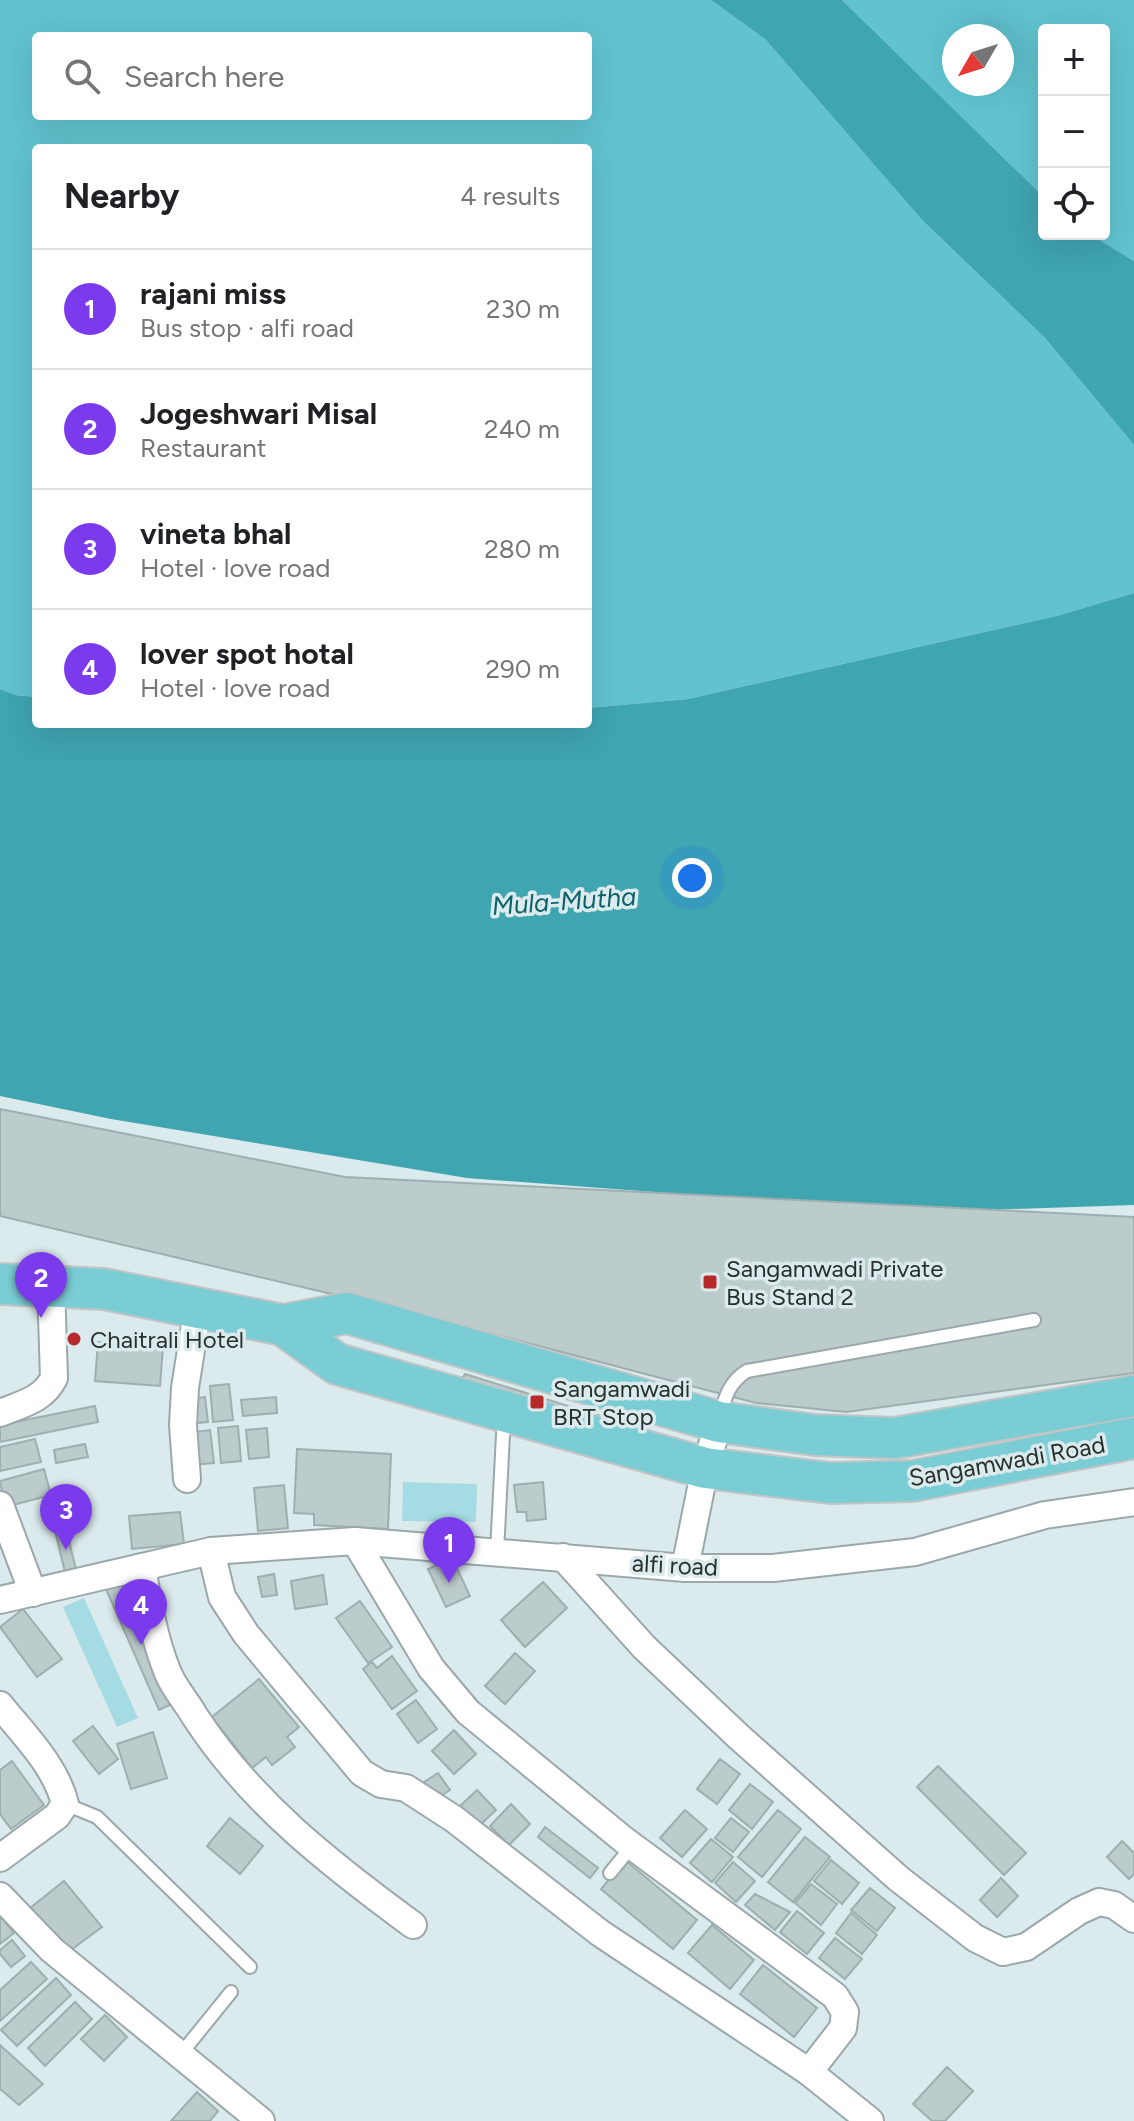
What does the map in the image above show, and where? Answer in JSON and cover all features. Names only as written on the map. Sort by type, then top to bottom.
[{"type":"main road","name":"Sangamwadi Road","points":[[0,1284],[104,1289],[283,1325],[347,1313],[719,1422],[815,1435],[895,1438],[1134,1396]]},
{"type":"main road","name":"Sangamwadi Road","points":[[283,1325],[337,1364],[705,1468],[830,1483],[913,1481],[1134,1438]]},
{"type":"street","points":[[0,1413],[47,1391],[54,1378],[51,1286]]},
{"type":"street","points":[[187,1479],[183,1425],[185,1388],[198,1306]]},
{"type":"street","points":[[685,1568],[705,1468],[719,1422]]},
{"type":"street","name":"alfi road","points":[[0,1600],[211,1551],[355,1541],[685,1568],[773,1568],[915,1552],[1045,1515],[1134,1502]]},
{"type":"street","points":[[0,1505],[33,1593]]},
{"type":"street","points":[[355,1541],[431,1668],[468,1712],[632,1846],[835,1996],[845,2012],[843,2028],[809,2072]]},
{"type":"street","points":[[211,1551],[222,1597],[246,1634],[362,1773],[381,1784],[406,1788],[454,1819],[600,1933],[809,2072],[870,2121]]},
{"type":"street","points":[[563,1557],[644,1647],[739,1737],[899,1879],[975,1938],[1003,1952],[1026,1947],[1079,1911],[1099,1902],[1114,1905],[1134,1919]]},
{"type":"street","points":[[142,1567],[152,1626],[169,1676],[213,1743],[276,1816],[345,1875],[413,1925]]},
{"type":"street","points":[[0,1705],[48,1766],[62,1789],[65,1804],[57,1816],[0,1858]]},
{"type":"street","points":[[0,1896],[52,1950],[261,2121]]},
{"type":"lane","points":[[719,1422],[730,1386],[747,1371],[1034,1320]]},
{"type":"lane","points":[[497,1552],[504,1412]]},
{"type":"lane","points":[[65,1804],[97,1817],[250,1967]]},
{"type":"lane","points":[[610,1873],[632,1846]]},
{"type":"lane","points":[[180,2055],[231,1992]]},
{"type":"shaded area","points":[[0,0],[711,0],[766,40],[922,220],[1045,338],[1134,445],[1134,593],[1060,615],[688,699],[592,708],[592,144],[32,144],[32,697],[0,689]]},
{"type":"shaded area","points":[[842,0],[1134,0],[1134,261],[1100,240],[1110,240],[1110,24],[1038,24],[1038,191]]},
{"type":"shaded area","points":[[403,1482],[477,1484],[476,1522],[402,1521]]},
{"type":"shaded area","points":[[84,1598],[138,1718],[117,1727],[63,1607]]},
{"type":"water","points":[[711,0],[842,0],[1038,191],[1038,240],[1100,240],[1134,261],[1134,445],[1045,338],[922,220],[766,40]]},
{"type":"water","name":"Mula-Mutha","points":[[1134,593],[1134,1205],[921,1212],[467,1178],[111,1119],[0,1096],[0,689],[32,697],[32,728],[592,728],[592,708],[688,699],[1060,615]]},
{"type":"building","name":"Sangamwadi Private Bus Stand 2","points":[[0,1109],[345,1177],[1134,1217],[1134,1373],[846,1412],[756,1403],[421,1315],[0,1216]]},
{"type":"building","points":[[98,1342],[163,1347],[160,1386],[95,1381]]},
{"type":"building","name":"Sangamwadi BRT Stop","points":[[465,1374],[613,1420],[613,1430],[459,1384]]},
{"type":"building","points":[[229,1384],[233,1420],[213,1422],[210,1386]]},
{"type":"building","points":[[205,1397],[208,1422],[186,1424],[186,1400]]},
{"type":"building","points":[[276,1397],[277,1413],[243,1416],[241,1400]]},
{"type":"building","points":[[95,1406],[98,1422],[0,1442],[0,1425]]},
{"type":"building","points":[[238,1426],[241,1461],[221,1463],[218,1428]]},
{"type":"building","points":[[267,1428],[269,1457],[249,1459],[246,1430]]},
{"type":"building","points":[[210,1430],[214,1463],[192,1465],[187,1433]]},
{"type":"building","points":[[35,1439],[41,1462],[0,1471],[0,1447]]},
{"type":"building","points":[[85,1444],[88,1457],[56,1463],[54,1450]]},
{"type":"building","points":[[297,1449],[391,1454],[388,1529],[314,1525],[314,1514],[294,1513]]},
{"type":"building","points":[[44,1469],[51,1495],[5,1507],[0,1481]]},
{"type":"building","points":[[543,1482],[546,1519],[527,1521],[526,1512],[517,1512],[514,1485]]},
{"type":"building","points":[[284,1485],[288,1528],[258,1531],[254,1488]]},
{"type":"building","points":[[180,1512],[184,1544],[132,1549],[129,1516]]},
{"type":"building","points":[[64,1521],[78,1577],[67,1580],[53,1523]]},
{"type":"building","points":[[452,1558],[470,1596],[446,1607],[428,1569]]},
{"type":"building","points":[[274,1574],[277,1595],[262,1597],[258,1577]]},
{"type":"building","points":[[323,1575],[327,1604],[295,1609],[291,1581]]},
{"type":"building","points":[[543,1582],[567,1608],[525,1647],[501,1620]]},
{"type":"building","points":[[123,1583],[176,1702],[159,1710],[106,1589]]},
{"type":"building","points":[[360,1601],[392,1647],[368,1663],[336,1618]]},
{"type":"building","points":[[23,1609],[62,1659],[37,1677],[0,1627]]},
{"type":"building","points":[[515,1653],[535,1671],[505,1704],[485,1686]]},
{"type":"building","points":[[392,1656],[417,1691],[392,1709],[363,1669],[372,1662],[377,1668]]},
{"type":"building","points":[[259,1679],[299,1727],[287,1737],[295,1747],[272,1765],[266,1757],[252,1768],[212,1717]]},
{"type":"building","points":[[416,1700],[437,1729],[418,1743],[397,1714]]},
{"type":"building","points":[[93,1726],[118,1759],[99,1774],[73,1741]]},
{"type":"building","points":[[454,1730],[476,1754],[454,1774],[432,1751]]},
{"type":"building","points":[[153,1732],[167,1778],[131,1789],[117,1744]]},
{"type":"building","points":[[720,1759],[740,1774],[717,1804],[697,1789]]},
{"type":"building","points":[[12,1761],[44,1805],[11,1829],[0,1814],[0,1770]]},
{"type":"building","points":[[938,1766],[1026,1853],[1004,1875],[917,1787]]},
{"type":"building","points":[[438,1773],[450,1790],[433,1801],[421,1784]]},
{"type":"building","points":[[750,1784],[773,1802],[752,1829],[729,1810]]},
{"type":"building","points":[[477,1790],[496,1810],[477,1828],[458,1808]]},
{"type":"building","points":[[511,1804],[530,1824],[509,1845],[490,1826]]},
{"type":"building","points":[[685,1810],[707,1829],[682,1857],[660,1838]]},
{"type":"building","points":[[778,1810],[801,1829],[762,1877],[738,1857]]},
{"type":"building","points":[[230,1818],[263,1846],[240,1874],[207,1846]]},
{"type":"building","points":[[731,1818],[749,1832],[733,1852],[715,1838]]},
{"type":"building","points":[[545,1827],[598,1868],[590,1878],[538,1837]]},
{"type":"building","points":[[805,1837],[830,1857],[793,1902],[768,1882]]},
{"type":"building","points":[[711,1839],[733,1857],[712,1882],[690,1863]]},
{"type":"building","points":[[1122,1841],[1134,1853],[1134,1874],[1129,1879],[1107,1857]]},
{"type":"building","points":[[625,1860],[697,1920],[673,1949],[601,1889]]},
{"type":"building","points":[[831,1860],[859,1883],[842,1904],[814,1881]]},
{"type":"building","points":[[733,1862],[755,1881],[736,1902],[715,1883]]},
{"type":"building","points":[[1001,1878],[1018,1896],[997,1917],[980,1900]]},
{"type":"building","points":[[64,1881],[102,1927],[67,1953],[29,1909]]},
{"type":"building","points":[[811,1884],[837,1904],[821,1925],[795,1903]]},
{"type":"building","points":[[870,1888],[895,1908],[877,1931],[851,1910]]},
{"type":"building","points":[[755,1894],[790,1912],[775,1930],[745,1905]]},
{"type":"building","points":[[797,1911],[824,1933],[807,1954],[780,1932]]},
{"type":"building","points":[[851,1913],[877,1935],[862,1954],[836,1933]]},
{"type":"building","points":[[2,1918],[14,1933],[0,1944],[0,1920]]},
{"type":"building","points":[[712,1925],[754,1960],[730,1989],[688,1953]]},
{"type":"building","points":[[835,1938],[862,1959],[845,1979],[819,1958]]},
{"type":"building","points":[[12,1940],[25,1956],[11,1967],[0,1950]]},
{"type":"building","points":[[31,1962],[47,1979],[0,2021],[0,1990]]},
{"type":"building","points":[[763,1965],[817,2008],[794,2037],[740,1994]]},
{"type":"building","points":[[56,1978],[71,1995],[17,2046],[1,2030]]},
{"type":"building","points":[[75,2002],[92,2019],[45,2066],[28,2048]]},
{"type":"building","points":[[105,2015],[127,2037],[104,2061],[81,2039]]},
{"type":"building","points":[[0,2045],[43,2084],[19,2105],[0,2089]]},
{"type":"building","points":[[947,2067],[973,2091],[945,2121],[932,2121],[913,2104]]},
{"type":"building","points":[[197,2092],[218,2111],[210,2121],[171,2121]]},
{"type":"place","name":"Sangamwadi Private Bus Stand 2","points":[[710,1282]]},
{"type":"place","name":"Jogeshwari Misal","points":[[41,1318]]},
{"type":"place","name":"Chaitrali Hotel","points":[[74,1339]]},
{"type":"place","name":"Sangamwadi BRT Stop","points":[[537,1402]]},
{"type":"place","name":"vineta bhal","points":[[66,1550]]},
{"type":"place","name":"rajani miss","points":[[449,1583]]},
{"type":"place","name":"lover spot hotal","points":[[141,1645]]}]
